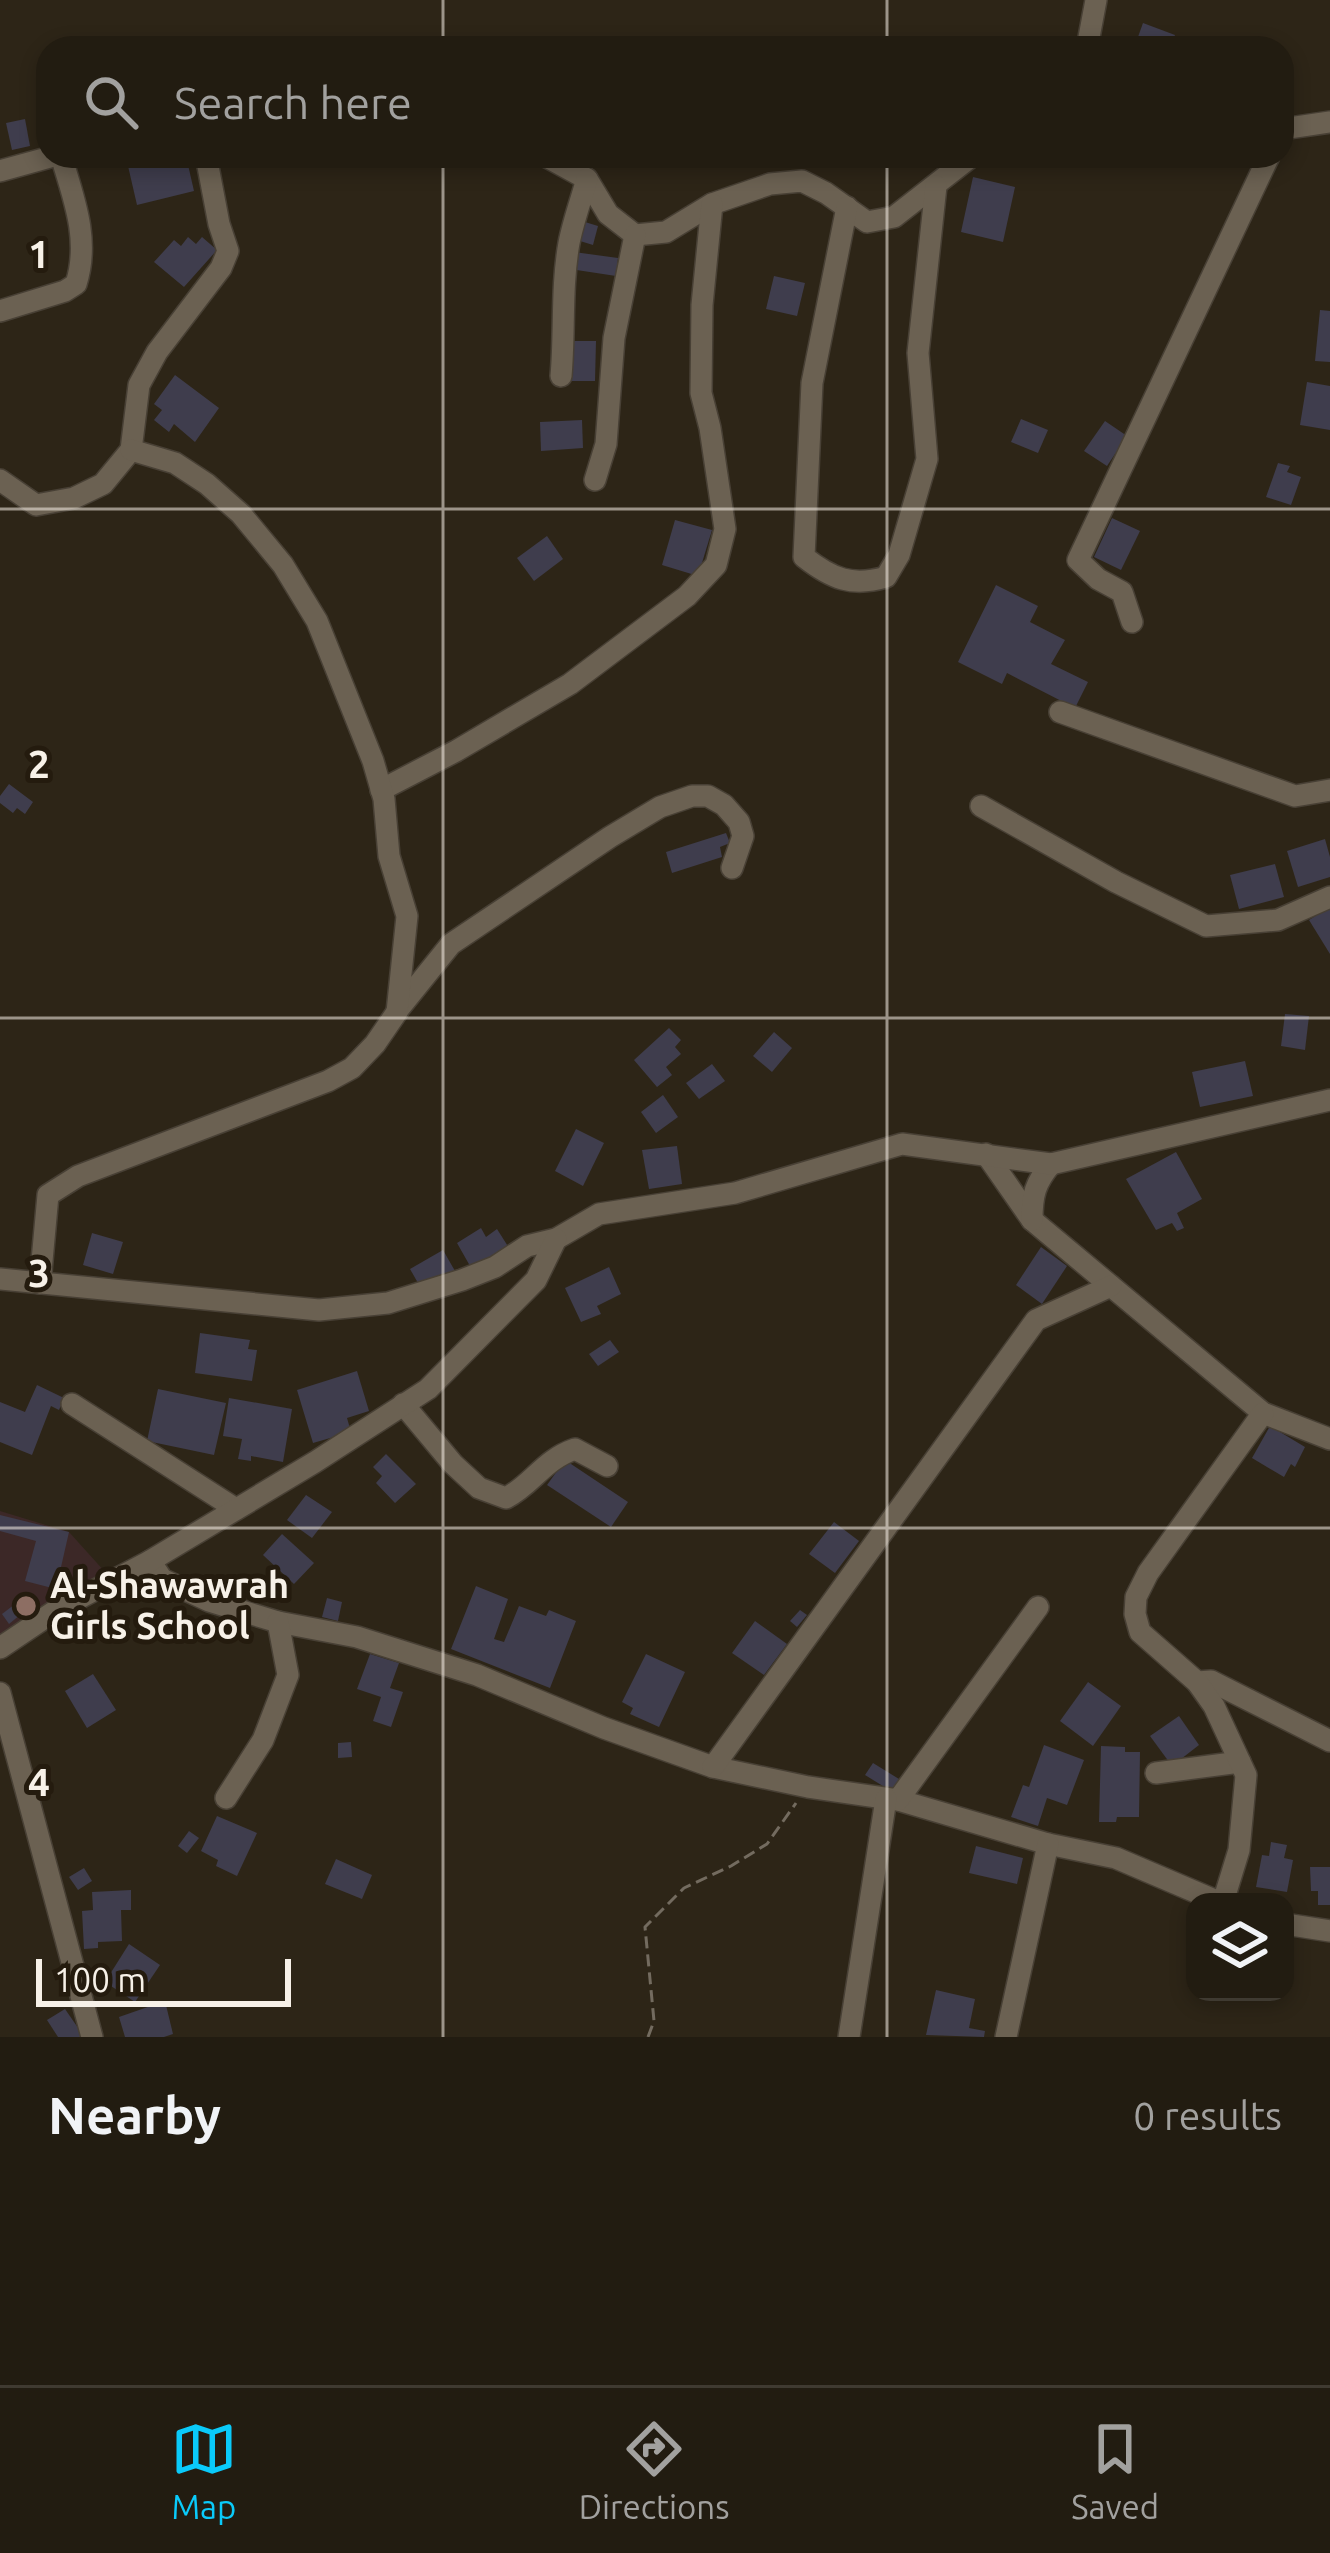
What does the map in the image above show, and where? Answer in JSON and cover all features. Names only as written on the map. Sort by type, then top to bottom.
[{"type":"street","points":[[1089,36],[1096,0]]},
{"type":"street","points":[[1294,127],[1330,122]]},
{"type":"street","points":[[0,171],[36,162]]},
{"type":"street","points":[[0,311],[76,284],[83,242],[61,168]]},
{"type":"street","points":[[0,480],[36,505],[74,498],[103,484],[131,450],[140,385],[157,352],[221,268],[228,251],[208,168]]},
{"type":"street","points":[[567,168],[587,179],[608,214],[635,235],[666,232],[712,204],[770,184],[802,181],[867,222],[894,217],[958,168]]},
{"type":"street","points":[[1132,622],[1122,592],[1098,579],[1078,560],[1263,168]]},
{"type":"street","points":[[561,376],[569,242],[587,179]]},
{"type":"street","points":[[847,207],[812,383],[804,556],[847,582],[867,583],[886,577],[899,555],[927,459],[918,353],[936,186]]},
{"type":"street","points":[[381,790],[570,683],[687,596],[716,565],[725,529],[701,393],[702,304],[712,204]]},
{"type":"street","points":[[595,480],[606,444],[614,338],[635,235]]},
{"type":"street","points":[[131,450],[175,463],[242,514],[283,566],[317,621],[373,761],[389,856],[407,916],[397,1012]]},
{"type":"street","points":[[1060,712],[1295,796],[1330,790]]},
{"type":"street","points":[[40,1283],[48,1195],[78,1177],[352,1068],[451,944],[660,807],[692,796],[707,796],[724,805],[739,822],[743,836],[732,868]]},
{"type":"street","points":[[981,806],[1206,926],[1278,920],[1330,897]]},
{"type":"street","points":[[0,1279],[319,1310],[388,1303],[494,1267],[527,1246],[556,1239],[599,1214],[735,1192],[902,1144],[1051,1164],[1330,1100]]},
{"type":"street","points":[[986,1154],[1032,1220],[1263,1412],[1330,1439]]},
{"type":"street","points":[[1032,1220],[1036,1181],[1051,1164]]},
{"type":"street","points":[[0,1648],[55,1611],[316,1462],[428,1389],[536,1280],[556,1239]]},
{"type":"street","points":[[713,1767],[1036,1320],[1111,1286]]},
{"type":"street","points":[[72,1404],[236,1509]]},
{"type":"street","points":[[403,1404],[479,1488],[506,1498],[522,1490],[540,1467],[575,1449],[607,1466]]},
{"type":"street","points":[[1224,1893],[1239,1850],[1246,1774],[1214,1706],[1197,1682],[1140,1633],[1136,1597],[1148,1573],[1263,1412]]},
{"type":"street","points":[[149,1561],[162,1579],[209,1601],[278,1622],[357,1637],[477,1675],[713,1767],[892,1799],[1048,1844],[1116,1858],[1200,1893]]},
{"type":"street","points":[[849,2037],[892,1799],[1038,1607]]},
{"type":"street","points":[[226,1798],[263,1740],[288,1675],[278,1622]]},
{"type":"street","points":[[1197,1682],[1210,1681],[1330,1741]]},
{"type":"street","points":[[0,1693],[92,2037]]},
{"type":"street","points":[[1156,1773],[1240,1762]]},
{"type":"street","points":[[1006,2037],[1048,1844]]},
{"type":"street","points":[[1294,1925],[1330,1931]]},
{"type":"path","points":[[648,2037],[654,2021],[645,1927],[684,1888],[766,1844],[808,1787]]},
{"type":"shaded area","name":"Al-Shawawrah Girls School","points":[[0,1511],[69,1532],[106,1573],[0,1639]]},
{"type":"building","points":[[1143,23],[1175,35],[1175,36],[1138,36]]},
{"type":"building","points":[[25,119],[30,146],[12,150],[6,123]]},
{"type":"building","points":[[128,168],[189,168],[194,191],[137,205]]},
{"type":"building","points":[[973,177],[1015,187],[1003,242],[961,232]]},
{"type":"building","points":[[585,222],[598,226],[593,245],[580,241]]},
{"type":"building","points":[[188,237],[196,244],[202,237],[217,250],[184,287],[154,262],[174,240],[181,246]]},
{"type":"building","points":[[574,252],[618,258],[616,276],[570,269]]},
{"type":"building","points":[[774,276],[805,283],[797,316],[766,309]]},
{"type":"building","points":[[1320,310],[1330,311],[1330,362],[1315,361]]},
{"type":"building","points":[[568,341],[596,341],[595,381],[566,381]]},
{"type":"building","points":[[175,375],[219,408],[195,442],[174,424],[169,432],[154,420],[162,410],[154,404]]},
{"type":"building","points":[[1307,382],[1330,386],[1330,430],[1300,425]]},
{"type":"building","points":[[1021,419],[1048,430],[1038,453],[1011,442]]},
{"type":"building","points":[[582,420],[583,448],[541,451],[540,422]]},
{"type":"building","points":[[1105,421],[1127,436],[1107,466],[1084,451]]},
{"type":"building","points":[[1278,463],[1290,466],[1287,472],[1301,477],[1291,505],[1266,497]]},
{"type":"building","points":[[1112,518],[1140,531],[1121,570],[1094,557]]},
{"type":"building","points":[[675,520],[712,530],[698,576],[662,565]]},
{"type":"building","points":[[547,536],[563,559],[534,581],[517,558]]},
{"type":"building","points":[[996,585],[1038,606],[1030,622],[1065,640],[1051,664],[1088,682],[1075,708],[1007,673],[1002,684],[958,662]]},
{"type":"building","points":[[9,784],[33,802],[25,814],[17,808],[13,813],[0,803]]},
{"type":"building","points":[[726,833],[730,843],[720,847],[722,857],[672,873],[666,852]]},
{"type":"building","points":[[1325,839],[1330,877],[1298,887],[1287,851]]},
{"type":"building","points":[[1275,864],[1284,897],[1239,909],[1230,875]]},
{"type":"building","points":[[1330,907],[1330,954],[1309,920]]},
{"type":"building","points":[[1285,1014],[1309,1016],[1305,1050],[1281,1046]]},
{"type":"building","points":[[669,1028],[681,1040],[675,1047],[681,1054],[666,1067],[672,1075],[657,1087],[634,1060]]},
{"type":"building","points":[[774,1032],[792,1048],[772,1072],[753,1056]]},
{"type":"building","points":[[1245,1061],[1253,1096],[1200,1107],[1192,1072]]},
{"type":"building","points":[[712,1064],[725,1081],[699,1099],[686,1083]]},
{"type":"building","points":[[663,1095],[678,1117],[656,1133],[641,1112]]},
{"type":"building","points":[[576,1129],[604,1143],[583,1186],[555,1171]]},
{"type":"building","points":[[677,1146],[682,1184],[649,1189],[642,1150]]},
{"type":"building","points":[[1176,1152],[1202,1199],[1177,1213],[1184,1228],[1177,1231],[1172,1223],[1156,1230],[1126,1179]]},
{"type":"building","points":[[481,1228],[486,1237],[497,1229],[511,1251],[474,1273],[457,1243]]},
{"type":"building","points":[[92,1233],[123,1242],[113,1274],[83,1265]]},
{"type":"building","points":[[1041,1247],[1067,1266],[1042,1304],[1016,1285]]},
{"type":"building","points":[[443,1250],[455,1271],[422,1290],[410,1269]]},
{"type":"building","points":[[609,1267],[621,1294],[597,1306],[601,1314],[581,1322],[565,1288]]},
{"type":"building","points":[[200,1333],[250,1340],[248,1349],[257,1350],[252,1381],[195,1373]]},
{"type":"building","points":[[610,1340],[619,1352],[598,1366],[589,1354]]},
{"type":"building","points":[[357,1371],[369,1411],[347,1418],[351,1432],[313,1443],[297,1390]]},
{"type":"building","points":[[37,1385],[64,1398],[59,1410],[51,1406],[32,1455],[0,1442],[0,1402],[25,1412]]},
{"type":"building","points":[[158,1389],[226,1403],[214,1455],[147,1441]]},
{"type":"building","points":[[229,1398],[292,1409],[283,1462],[251,1456],[251,1461],[238,1459],[242,1439],[223,1436]]},
{"type":"building","points":[[1270,1426],[1305,1447],[1284,1477],[1252,1458]]},
{"type":"building","points":[[386,1454],[416,1484],[395,1503],[376,1483],[382,1476],[373,1467]]},
{"type":"building","points":[[565,1460],[628,1502],[611,1527],[547,1485]]},
{"type":"building","points":[[306,1495],[332,1512],[312,1538],[287,1520]]},
{"type":"building","points":[[0,1515],[69,1532],[56,1589],[25,1581],[36,1541],[0,1531]]},
{"type":"building","points":[[834,1522],[859,1541],[835,1573],[809,1554]]},
{"type":"building","points":[[282,1534],[314,1563],[294,1584],[263,1555]]},
{"type":"building","points":[[476,1586],[508,1599],[494,1639],[504,1642],[519,1606],[546,1616],[549,1610],[576,1621],[550,1688],[451,1649]]},
{"type":"building","points":[[327,1598],[342,1602],[338,1621],[322,1617]]},
{"type":"building","points":[[19,1601],[26,1610],[9,1624],[2,1614]]},
{"type":"building","points":[[800,1610],[807,1615],[797,1627],[790,1621]]},
{"type":"building","points":[[755,1621],[787,1644],[764,1675],[732,1653]]},
{"type":"building","points":[[370,1654],[399,1663],[390,1688],[403,1692],[391,1727],[373,1721],[381,1697],[357,1689]]},
{"type":"building","points":[[646,1654],[685,1672],[659,1727],[630,1714],[633,1708],[622,1702]]},
{"type":"building","points":[[93,1674],[116,1710],[87,1728],[65,1691]]},
{"type":"building","points":[[1088,1682],[1121,1706],[1093,1746],[1060,1721]]},
{"type":"building","points":[[1179,1716],[1199,1745],[1172,1766],[1150,1736]]},
{"type":"building","points":[[351,1742],[352,1757],[338,1758],[338,1743]]},
{"type":"building","points":[[1044,1745],[1084,1760],[1067,1805],[1047,1798],[1038,1826],[1011,1817],[1023,1785],[1029,1787]]},
{"type":"building","points":[[1101,1746],[1140,1752],[1139,1817],[1099,1822]]},
{"type":"building","points":[[873,1763],[899,1779],[891,1791],[865,1775]]},
{"type":"building","points":[[217,1816],[257,1833],[237,1876],[216,1866],[218,1860],[201,1851]]},
{"type":"building","points":[[189,1831],[199,1838],[187,1853],[178,1846]]},
{"type":"building","points":[[1271,1842],[1287,1845],[1284,1858],[1293,1860],[1287,1892],[1256,1887],[1262,1855],[1269,1856]]},
{"type":"building","points":[[976,1846],[1023,1858],[1017,1884],[969,1873]]},
{"type":"building","points":[[336,1859],[372,1875],[362,1899],[325,1884]]},
{"type":"building","points":[[1310,1867],[1330,1867],[1330,1905],[1318,1905],[1318,1891],[1311,1891]]},
{"type":"building","points":[[84,1868],[92,1881],[78,1890],[69,1877]]},
{"type":"building","points":[[131,1890],[131,1910],[121,1910],[122,1941],[98,1942],[98,1948],[84,1949],[82,1911],[93,1910],[92,1892]]},
{"type":"building","points":[[129,1944],[160,1965],[135,2002],[105,1982]]},
{"type":"building","points":[[936,1990],[975,1999],[969,2028],[985,2031],[984,2037],[926,2035]]},
{"type":"building","points":[[165,2001],[173,2034],[125,2037],[119,2017]]},
{"type":"building","points":[[65,2009],[80,2037],[58,2037],[47,2020]]},
{"type":"place","name":"Al-Shawawrah Girls School","points":[[26,1606]]}]
